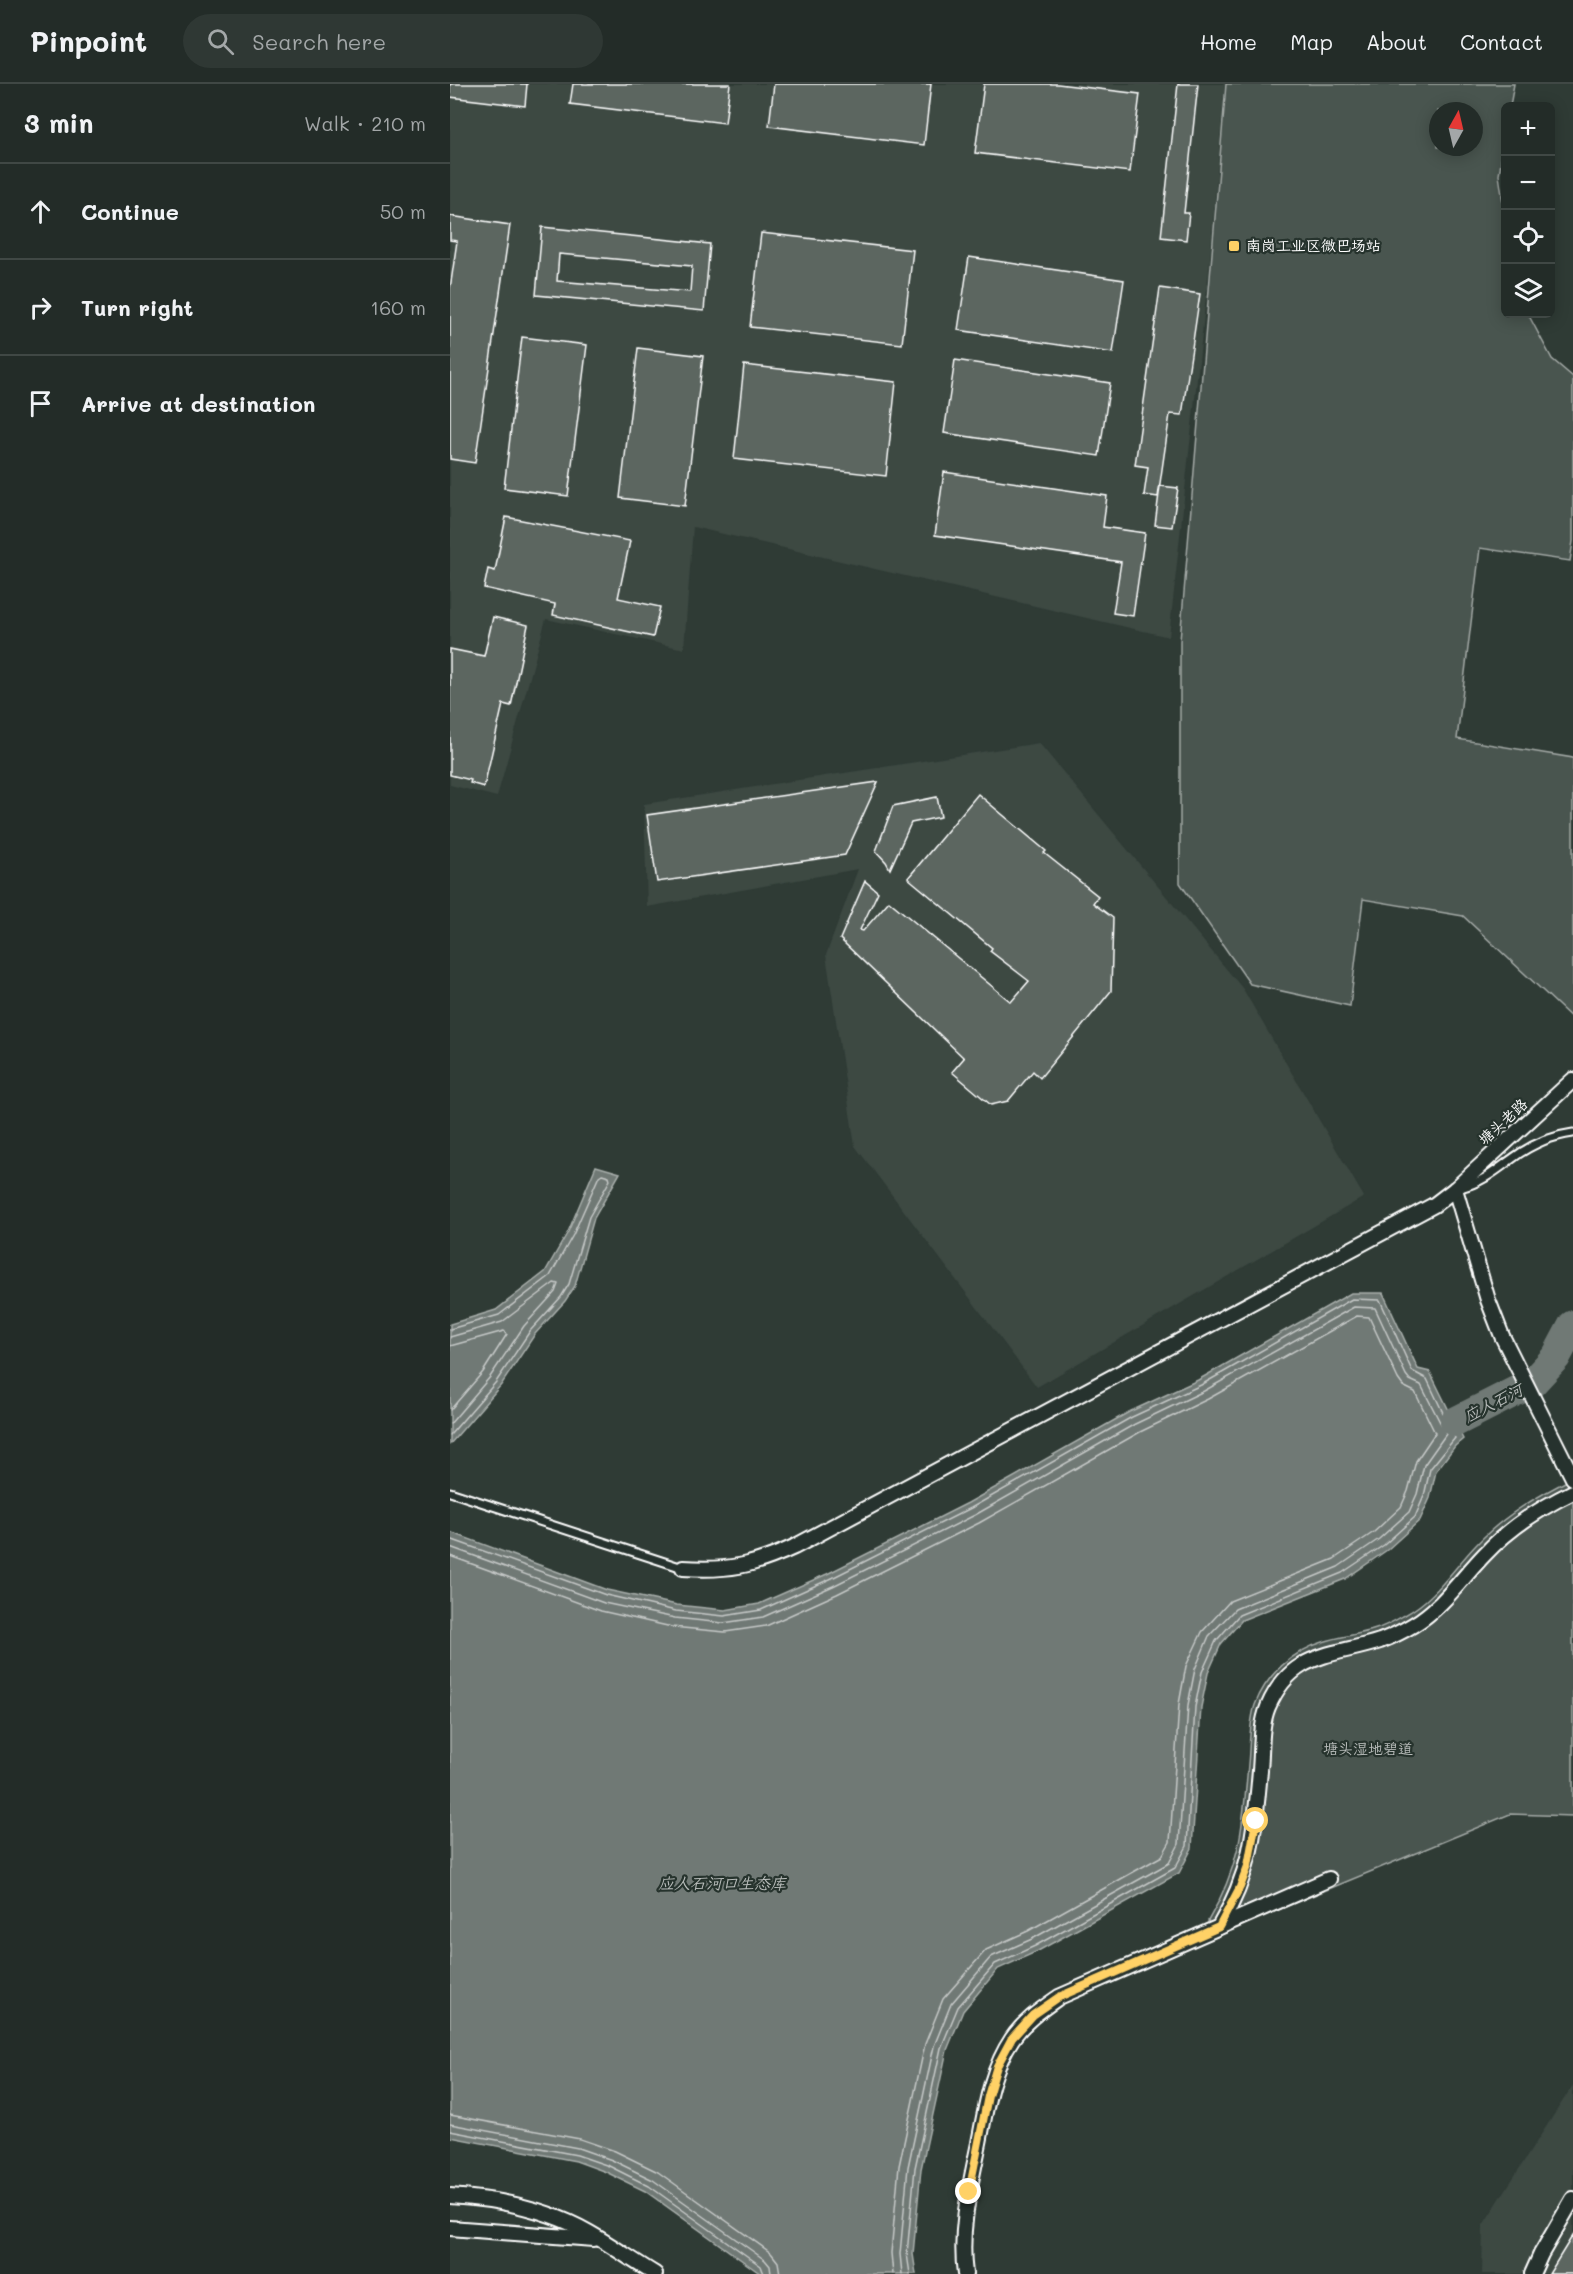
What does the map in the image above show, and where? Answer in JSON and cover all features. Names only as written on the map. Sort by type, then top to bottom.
[{"type":"street","name":"塘头老路","points":[[683,1568],[710,1570],[739,1567],[765,1560],[794,1547],[1434,1205],[1455,1189],[1573,1080]]},
{"type":"street","points":[[1455,1189],[1488,1300],[1502,1336],[1573,1478]]},
{"type":"street","points":[[1219,1927],[1248,1866],[1256,1821],[1262,1729],[1267,1709],[1277,1690],[1290,1674],[1307,1662],[1327,1653],[1382,1640],[1414,1624],[1443,1602],[1485,1553],[1506,1534],[1537,1512],[1573,1492]]},
{"type":"street","points":[[965,2274],[963,2241],[965,2216],[997,2066],[1012,2038],[1033,2015],[1059,1997],[1329,1879]]},
{"type":"street","points":[[450,2196],[486,2198],[537,2210],[586,2231],[655,2274]]},
{"type":"street","points":[[1532,2274],[1540,2254],[1573,2199]]},
{"type":"street","points":[[450,2228],[600,2240]]},
{"type":"street","points":[[630,2259],[642,2274]]},
{"type":"lane","points":[[1455,1189],[1491,1176],[1509,1161],[1548,1139],[1573,1133]]},
{"type":"lane","points":[[450,1492],[683,1568]]},
{"type":"shaded area","points":[[450,84],[1225,84],[1210,260],[1169,637],[693,527],[684,649],[546,619],[497,797],[450,785]]},
{"type":"shaded area","points":[[1039,743],[1243,989],[1364,1197],[1037,1387],[855,1146],[826,955],[858,869],[647,907],[644,804]]},
{"type":"shaded area","points":[[1573,2085],[1573,2274],[1482,2274],[1483,2225]]},
{"type":"green space","points":[[1226,84],[1514,84],[1511,102],[1501,102],[1499,175],[1501,188],[1501,318],[1530,318],[1552,359],[1573,377],[1573,541],[1570,561],[1480,548],[1457,739],[1573,758],[1573,1019],[1463,916],[1363,899],[1350,1006],[1250,984],[1180,883],[1180,641]]},
{"type":"green space","name":"塘头湿地碧道","points":[[1573,1478],[1573,1816],[1510,1814],[1215,1936],[1208,1921],[1227,1882],[1239,1845],[1253,1712],[1260,1694],[1273,1674],[1301,1651],[1329,1640],[1380,1628],[1416,1608],[1435,1592],[1476,1545],[1497,1525],[1534,1499]]},
{"type":"water","points":[[596,1166],[620,1173],[594,1218],[575,1286],[565,1301],[535,1334],[501,1385],[450,1444],[450,1324],[496,1310],[545,1272],[568,1232]]},
{"type":"water","name":"应人石河口生态库","points":[[1351,1293],[1383,1293],[1418,1369],[1430,1372],[1463,1439],[1436,1471],[1430,1498],[1420,1520],[1387,1550],[1345,1579],[1242,1620],[1221,1644],[1208,1673],[1201,1707],[1192,1848],[1179,1873],[1038,1951],[998,1969],[963,2011],[947,2050],[921,2169],[913,2254],[916,2274],[761,2274],[645,2191],[606,2172],[576,2161],[450,2137],[450,1532],[607,1590],[677,1605],[725,1610],[759,1604],[827,1574],[968,1503],[1129,1412],[1198,1380]]},
{"type":"building","points":[[450,84],[527,84],[525,106],[450,97]]},
{"type":"building","points":[[573,84],[730,84],[725,123],[570,104]]},
{"type":"building","points":[[774,84],[931,84],[924,145],[769,126]]},
{"type":"building","points":[[984,84],[1058,84],[1140,94],[1130,172],[975,153]]},
{"type":"building","points":[[1178,84],[1198,84],[1184,213],[1189,213],[1186,240],[1161,237]]},
{"type":"building","points":[[450,216],[510,225],[475,463],[450,459],[450,289],[457,241],[450,240]]},
{"type":"building","points":[[542,227],[710,244],[704,311],[536,295]],"holes":[[[559,254],[692,266],[690,292],[557,281]]]},
{"type":"building","points":[[761,233],[913,250],[902,344],[750,327]]},
{"type":"building","points":[[969,257],[1124,280],[1113,353],[958,330]]},
{"type":"building","points":[[1160,288],[1200,294],[1182,415],[1170,414],[1158,497],[1144,495],[1148,467],[1135,465]]},
{"type":"building","points":[[522,337],[587,345],[568,496],[504,488]]},
{"type":"building","points":[[638,348],[703,356],[685,506],[620,498]]},
{"type":"building","points":[[955,360],[1110,383],[1099,456],[944,433]]},
{"type":"building","points":[[744,365],[896,382],[886,476],[734,459]]},
{"type":"building","points":[[944,472],[1107,496],[1103,527],[1145,533],[1133,616],[1113,613],[1121,562],[935,535]]},
{"type":"building","points":[[1160,486],[1178,488],[1172,527],[1155,525]]},
{"type":"building","points":[[506,517],[630,541],[618,598],[660,607],[653,637],[553,615],[555,604],[484,588],[488,569],[495,571]]},
{"type":"building","points":[[493,617],[528,625],[511,706],[503,704],[484,787],[470,783],[471,780],[450,775],[450,649],[484,656]]},
{"type":"building","points":[[878,782],[845,855],[657,882],[647,815]]},
{"type":"building","points":[[978,794],[1046,851],[1044,853],[1098,896],[1093,903],[1113,918],[1111,991],[1040,1078],[1033,1071],[1008,1101],[991,1105],[952,1072],[964,1058],[840,939],[865,881],[878,892],[860,930],[863,931],[889,901],[1011,1002],[1029,981],[990,951],[992,948],[908,878]]},
{"type":"building","points":[[937,797],[941,817],[911,823],[890,869],[876,851],[893,806]]},
{"type":"building","points":[[1573,2235],[1573,2274],[1549,2274]]},
{"type":"waterway","name":"应人石河","points":[[1455,1422],[1532,1383],[1556,1357],[1573,1325]]},
{"type":"place","name":"南岗工业区微巴场站","points":[[1234,246]]},
{"type":"route","points":[[969,2192],[988,2096],[997,2066],[1012,2038],[1033,2015],[1059,1997],[1219,1927],[1231,1908],[1248,1866],[1256,1821]]}]
